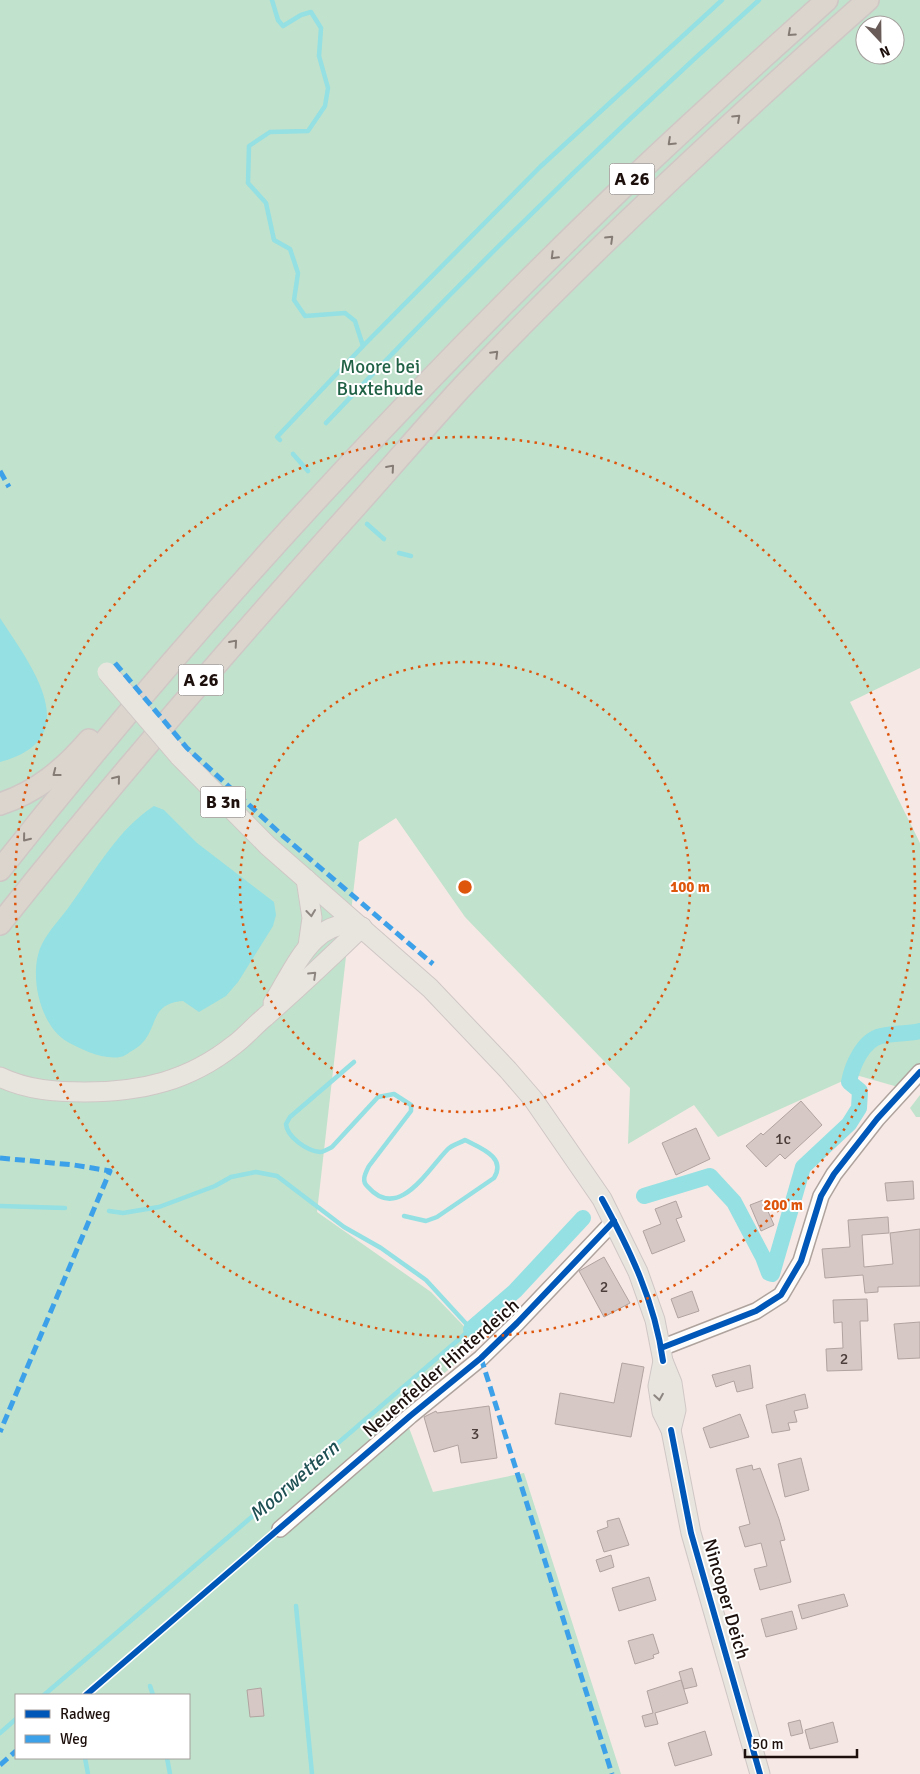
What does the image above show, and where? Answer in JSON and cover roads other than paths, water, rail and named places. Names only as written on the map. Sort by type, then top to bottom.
[{"type":"highway","name":"A 26","points":[[0,870],[380,418],[444,365],[666,146],[827,0]]},
{"type":"highway","name":"A 26","points":[[0,924],[148,742],[461,388],[572,275],[775,84],[868,0]]},
{"type":"highway","points":[[0,804],[33,789],[60,771],[222,584],[315,493]]},
{"type":"main road","name":"Nincoper Deich","points":[[107,672],[179,756],[268,846],[362,926],[430,988],[508,1070],[554,1128],[602,1199],[638,1272],[655,1320],[662,1355],[672,1383],[676,1410],[671,1430],[691,1533],[760,1774]]},
{"type":"main road","points":[[306,879],[312,918],[308,946]]},
{"type":"main road","points":[[263,1019],[308,946],[316,937],[327,929],[343,925],[362,926]]},
{"type":"main road","points":[[0,1078],[23,1087],[45,1090],[103,1092],[141,1089],[182,1076],[216,1058],[244,1037],[302,986],[362,926]]},
{"type":"street","points":[[662,1355],[756,1312],[781,1295],[801,1261],[821,1196],[834,1174],[877,1119],[920,1072]]},
{"type":"street","name":"Neuenfelder Hinterdeich","points":[[280,1529],[410,1416],[481,1358],[518,1323],[614,1222]]},
{"type":"water","points":[[0,618],[37,678],[45,699],[47,718],[42,736],[27,751],[0,762]]},
{"type":"water","points":[[154,806],[164,810],[197,843],[274,902],[276,915],[273,926],[238,982],[226,996],[199,1012],[183,1001],[171,1003],[158,1014],[147,1037],[140,1045],[122,1056],[106,1057],[66,1041],[49,1023],[43,1010],[36,983],[38,956],[48,934],[108,851],[129,826]]},
{"type":"waterway","points":[[272,0],[278,20],[283,26],[301,15],[311,12],[321,28],[319,56],[328,88],[325,106],[308,131],[270,132],[249,146],[248,183],[266,203],[274,240],[290,249],[298,273],[294,300],[305,316],[345,313],[355,321],[363,346],[540,167],[722,0]]},
{"type":"waterway","points":[[326,423],[538,207],[759,0]]},
{"type":"waterway","points":[[280,440],[277,437],[363,346]]},
{"type":"waterway","points":[[293,454],[308,471]]},
{"type":"waterway","points":[[367,524],[384,539]]},
{"type":"waterway","points":[[399,553],[411,556]]},
{"type":"waterway","points":[[644,1196],[710,1176],[734,1202],[763,1257],[769,1273],[772,1274],[803,1167],[849,1124],[859,1108],[860,1091],[849,1082],[859,1054],[875,1038],[920,1031]]},
{"type":"waterway","points":[[354,1062],[290,1117],[286,1124],[287,1129],[298,1142],[315,1151],[326,1150],[332,1147],[378,1097],[394,1094],[411,1105],[411,1111],[369,1166],[365,1175],[366,1185],[380,1196],[391,1199],[402,1196],[422,1179],[448,1149],[465,1140],[490,1154],[497,1164],[494,1178],[437,1217],[426,1221],[404,1216]]},
{"type":"waterway","name":"Moorwettern","points":[[45,1694],[471,1329],[426,1280],[381,1248],[344,1227],[277,1176],[256,1172],[231,1177],[215,1186],[159,1207],[123,1213],[109,1211]]},
{"type":"waterway","name":"Moorwettern","points":[[0,1206],[65,1208]]},
{"type":"waterway","points":[[471,1329],[515,1291],[583,1218]]},
{"type":"waterway","points":[[296,1606],[312,1774]]},
{"type":"waterway","points":[[150,1686],[153,1694]]},
{"type":"waterway","name":"Moorwettern","points":[[0,1733],[15,1720]]},
{"type":"waterway","points":[[85,1759],[88,1774]]},
{"type":"waterway","points":[[167,1759],[170,1774]]},
{"type":"park label","name":"Moore bei Buxtehude","points":[[380,378]]}]
